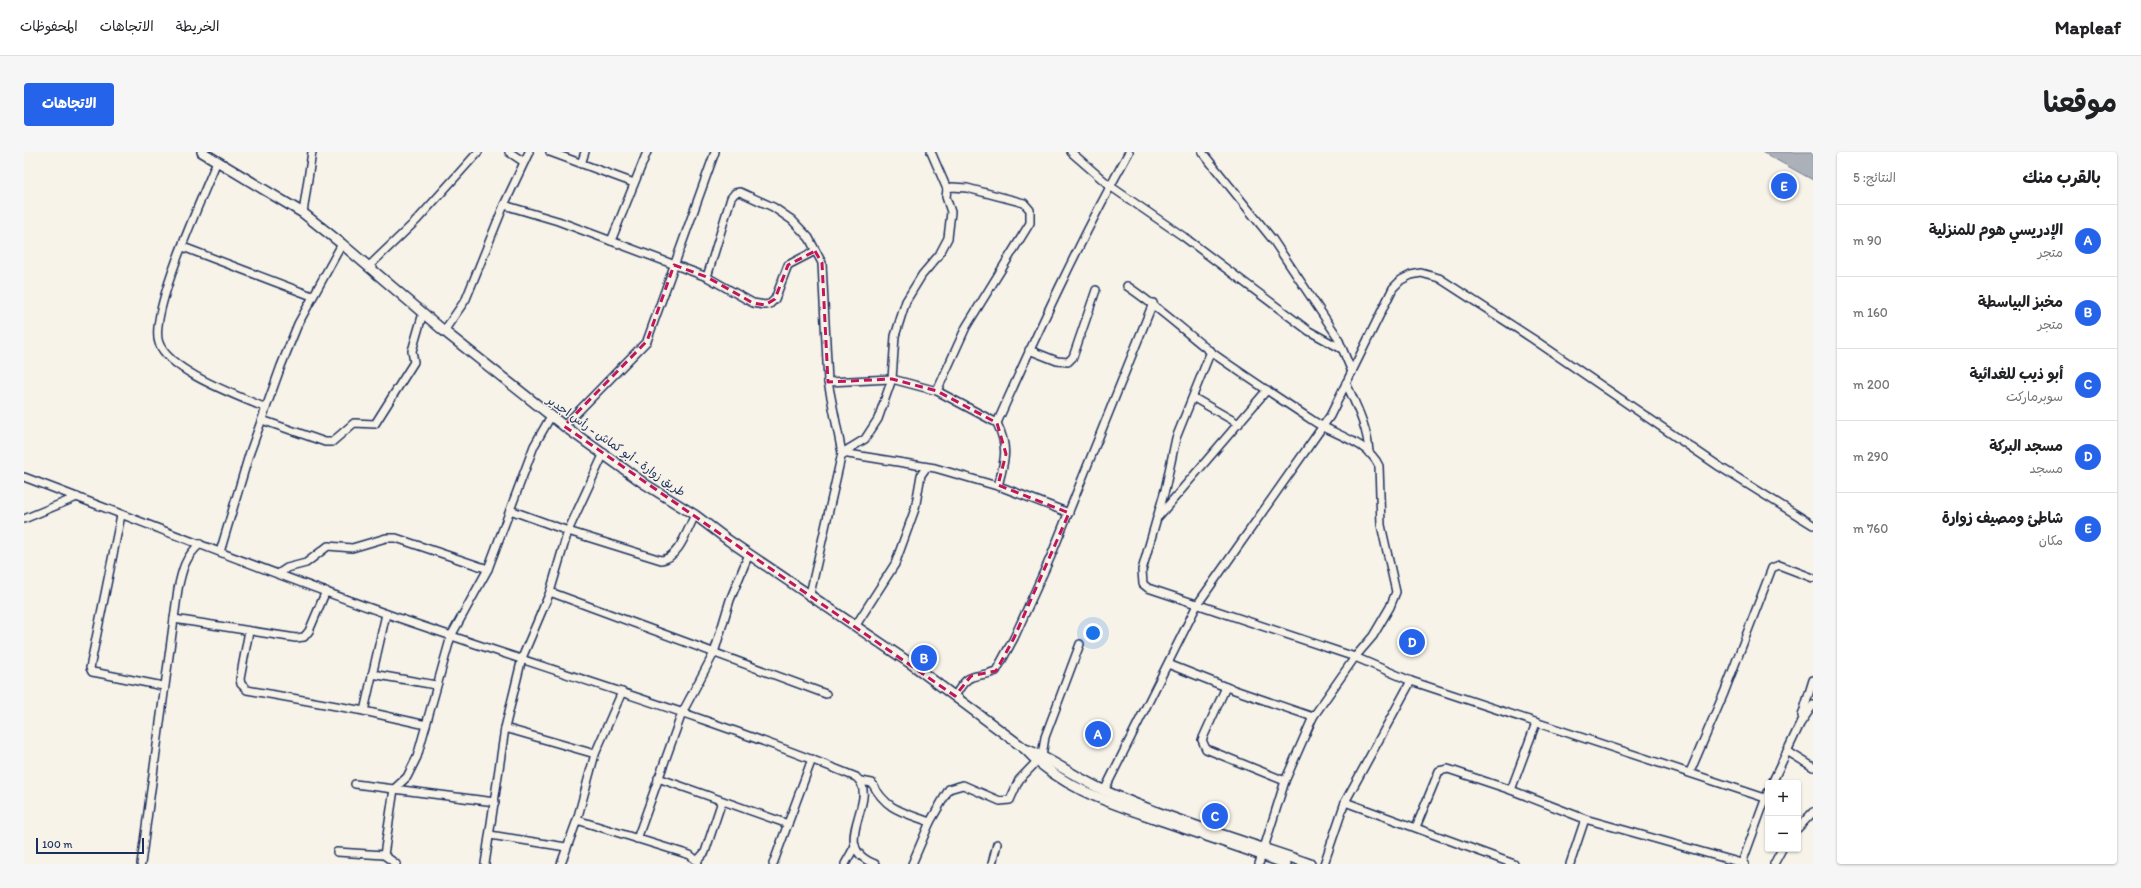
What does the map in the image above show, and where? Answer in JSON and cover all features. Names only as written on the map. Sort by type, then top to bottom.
[{"type":"main road","name":"طريق زوارة - أبو كماش - رأس اجدير","points":[[202,152],[303,214],[342,244],[444,331],[564,426],[604,453],[645,484],[695,515],[749,554],[856,625],[955,696],[1025,749],[1069,779]]},
{"type":"main road","points":[[1069,779],[1104,791],[1263,856],[1310,864]]},
{"type":"main road","points":[[1069,779],[1106,802],[1286,864]]},
{"type":"street","points":[[303,214],[312,152]]},
{"type":"street","points":[[368,267],[416,220],[478,152]]},
{"type":"street","points":[[509,152],[524,162]]},
{"type":"street","points":[[444,331],[466,299],[504,205],[529,152]]},
{"type":"street","points":[[550,152],[634,183]]},
{"type":"street","points":[[581,164],[585,152]]},
{"type":"street","points":[[611,241],[647,152]]},
{"type":"street","points":[[564,426],[647,341],[714,152]]},
{"type":"street","points":[[842,453],[865,438],[878,419],[892,379],[895,336],[906,302],[922,276],[939,255],[948,238],[951,212],[946,197],[947,190],[931,152]]},
{"type":"street","points":[[1071,152],[1110,186],[1184,237],[1309,331],[1342,349]]},
{"type":"street","points":[[997,423],[1029,350],[1110,186],[1129,152]]},
{"type":"street","points":[[1202,152],[1273,240],[1337,336],[1352,372]]},
{"type":"street","points":[[217,160],[159,311],[159,343],[171,358],[187,372],[266,408]]},
{"type":"street","points":[[937,391],[966,327],[1030,222],[1030,210],[1024,203],[967,188],[952,187],[947,190]]},
{"type":"street","points":[[707,277],[731,198],[735,193],[740,192],[773,207],[792,220],[809,238],[822,263],[828,382],[842,453],[810,594]]},
{"type":"street","points":[[504,205],[558,221],[707,277],[753,303],[765,305],[770,304],[775,299],[788,265],[815,250]]},
{"type":"street","points":[[220,552],[247,462],[287,352],[312,296],[342,244]]},
{"type":"street","points":[[183,247],[312,296]]},
{"type":"street","points":[[1104,791],[1197,605],[1330,416],[1393,288],[1401,280],[1411,275],[1430,274],[1532,339],[1720,467],[1813,525]]},
{"type":"street","points":[[1127,286],[1153,303],[1211,351],[1267,390],[1322,426],[1343,435],[1375,457],[1379,466],[1381,525],[1396,592],[1390,607],[1373,636],[1355,657],[1313,717],[1285,781],[1263,856]]},
{"type":"street","points":[[1029,350],[1058,361],[1068,362],[1073,357],[1096,290]]},
{"type":"street","points":[[955,696],[961,685],[971,676],[996,671],[1014,638],[1069,513],[1153,303]]},
{"type":"street","points":[[262,420],[325,442],[332,442],[354,423],[375,424],[414,362],[412,351],[423,313]]},
{"type":"street","points":[[1211,351],[1194,398],[1176,438],[1165,490],[1142,570],[1143,584],[1148,588],[1197,605],[1355,657],[1411,681],[1536,723],[1765,794]]},
{"type":"street","points":[[828,382],[892,379],[937,391],[997,423],[1002,434],[1006,454],[998,486]]},
{"type":"street","points":[[1346,383],[1360,415],[1368,442],[1369,453]]},
{"type":"street","points":[[1156,520],[1267,390]]},
{"type":"street","points":[[1194,398],[1239,424]]},
{"type":"street","points":[[384,855],[394,789],[407,776],[417,757],[451,636],[488,569],[534,446],[551,416]]},
{"type":"street","points":[[485,864],[506,728],[522,658],[550,592],[568,531],[604,453]]},
{"type":"street","points":[[842,453],[926,468],[935,468],[998,486],[1069,513]]},
{"type":"street","points":[[856,625],[895,564],[915,509],[921,475],[926,468]]},
{"type":"street","points":[[24,477],[278,574],[326,590],[386,614],[622,692],[812,759],[856,777],[861,781],[872,783],[878,795],[894,809],[930,822]]},
{"type":"street","points":[[24,519],[77,497]]},
{"type":"street","points":[[510,510],[568,531],[661,560],[668,560],[678,547],[695,515]]},
{"type":"street","points":[[121,515],[90,668],[92,672],[98,674],[163,686]]},
{"type":"street","points":[[278,574],[287,568],[306,563],[328,546],[352,548],[386,538],[396,538],[488,569]]},
{"type":"street","points":[[141,864],[163,686],[182,566],[189,554],[200,544]]},
{"type":"street","points":[[637,839],[682,713],[714,653],[730,600],[749,554]]},
{"type":"street","points":[[1690,772],[1724,693],[1772,568],[1779,565],[1813,578]]},
{"type":"street","points":[[174,619],[296,638],[304,637],[309,631],[326,590]]},
{"type":"street","points":[[550,592],[826,694]]},
{"type":"street","points":[[364,711],[386,614]]},
{"type":"street","points":[[249,631],[240,678],[241,684],[247,690],[364,711],[426,725]]},
{"type":"street","points":[[912,864],[930,822],[949,789],[962,785],[1000,801],[1010,800],[1020,780],[1040,759],[1045,737],[1080,644]]},
{"type":"street","points":[[1168,664],[1226,687],[1313,717]]},
{"type":"street","points":[[372,674],[436,686]]},
{"type":"street","points":[[1800,724],[1813,680]]},
{"type":"street","points":[[1324,864],[1345,802],[1411,681]]},
{"type":"street","points":[[1226,687],[1202,740],[1206,749],[1285,781]]},
{"type":"street","points":[[561,864],[577,820],[595,754],[622,692]]},
{"type":"street","points":[[1773,780],[1800,724],[1813,705]]},
{"type":"street","points":[[1511,790],[1536,723]]},
{"type":"street","points":[[506,728],[595,754]]},
{"type":"street","points":[[1787,751],[1813,767]]},
{"type":"street","points":[[773,864],[812,759]]},
{"type":"street","points":[[1416,827],[1439,771],[1443,769],[1511,790],[1585,819],[1743,864],[1765,801]]},
{"type":"street","points":[[658,778],[788,824]]},
{"type":"street","points":[[861,781],[864,789],[854,829],[855,846],[860,855],[875,864]]},
{"type":"street","points":[[355,784],[495,802]]},
{"type":"street","points":[[577,820],[690,855],[698,862],[705,852],[722,801]]},
{"type":"street","points":[[1345,802],[1514,864]]},
{"type":"street","points":[[1801,825],[1813,812]]},
{"type":"street","points":[[1570,864],[1585,819]]},
{"type":"street","points":[[490,835],[566,847]]},
{"type":"street","points":[[992,864],[997,844]]},
{"type":"street","points":[[845,864],[855,846]]},
{"type":"street","points":[[337,852],[384,855],[395,864]]},
{"type":"street","points":[[1774,864],[1780,852]]},
{"type":"highlighted area","points":[[815,251],[822,263],[828,382],[892,379],[937,391],[997,423],[1006,454],[998,485],[1069,513],[1014,638],[996,671],[971,676],[955,696],[564,426],[647,341],[674,265],[707,277],[753,303],[765,305],[775,299],[788,265]]},
{"type":"shaded area","points":[[1762,152],[1813,152],[1813,180]]},
{"type":"place","name":"شاطئ ومصيف زوارة","points":[[1784,186]]},
{"type":"place","name":"مسجد البركة","points":[[1412,642]]},
{"type":"place","name":"مخبز البياسطة","points":[[924,658]]},
{"type":"place","name":"الإدريسي هوم للمنزلية","points":[[1098,734]]},
{"type":"place","name":"أبو ذيب للغدائية","points":[[1215,816]]}]
